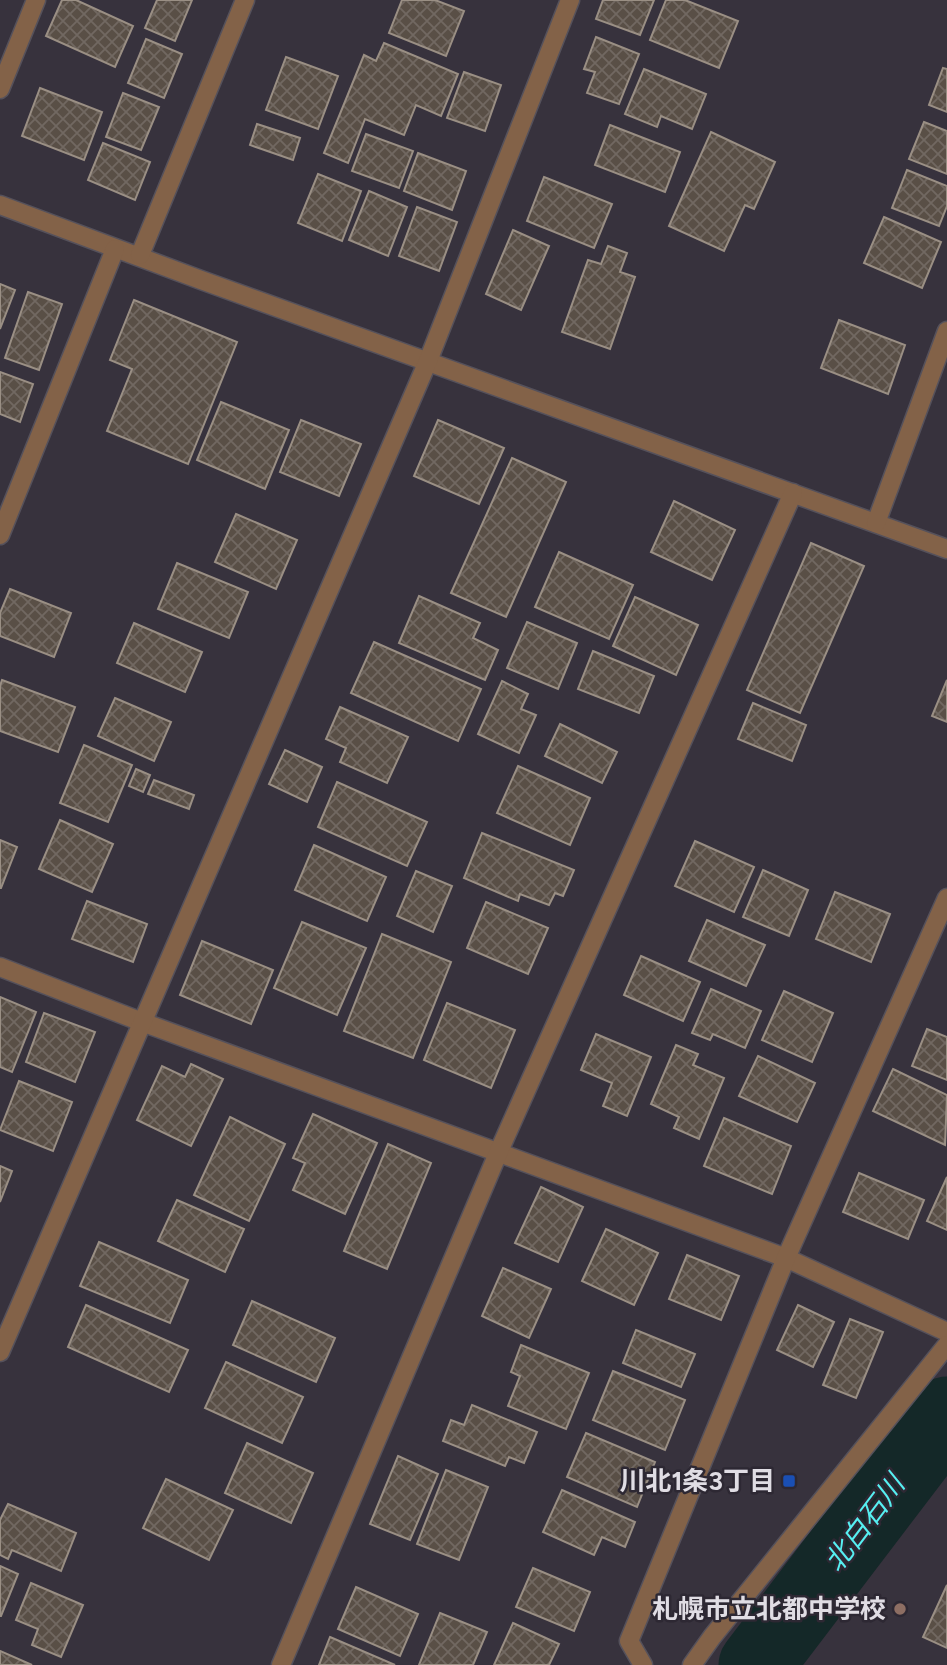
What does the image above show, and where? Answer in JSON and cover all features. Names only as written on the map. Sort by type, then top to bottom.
[{"type":"street","points":[[0,89],[36,0]]},
{"type":"street","points":[[140,255],[244,0]]},
{"type":"street","points":[[0,1352],[428,361],[570,0]]},
{"type":"street","points":[[0,205],[947,550]]},
{"type":"street","points":[[0,535],[115,249]]},
{"type":"street","points":[[876,523],[947,331]]},
{"type":"street","points":[[281,1665],[499,1151],[793,493]]},
{"type":"street","points":[[643,1665],[629,1641],[786,1258],[947,898]]},
{"type":"street","points":[[0,967],[142,1023],[499,1151],[786,1258],[947,1332]]},
{"type":"street","points":[[692,1665],[947,1345]]},
{"type":"building","points":[[62,0],[76,0],[133,26],[115,67],[46,36]]},
{"type":"building","points":[[157,0],[192,0],[175,41],[145,28]]},
{"type":"building","points":[[402,0],[435,0],[464,11],[446,56],[389,33]]},
{"type":"building","points":[[603,0],[654,0],[640,35],[596,19]]},
{"type":"building","points":[[666,0],[685,0],[738,21],[719,68],[650,40]]},
{"type":"building","points":[[596,37],[639,54],[619,104],[587,93],[595,72],[584,69]]},
{"type":"building","points":[[146,39],[182,54],[164,98],[128,83]]},
{"type":"building","points":[[384,43],[458,74],[441,116],[416,105],[404,135],[365,119],[348,163],[324,153],[364,55],[376,61]]},
{"type":"building","points":[[286,57],[338,76],[318,129],[266,110]]},
{"type":"building","points":[[943,68],[947,69],[947,112],[929,105]]},
{"type":"building","points":[[644,69],[706,94],[692,129],[661,116],[657,127],[625,114]]},
{"type":"building","points":[[464,72],[501,85],[485,131],[447,118]]},
{"type":"building","points":[[40,88],[102,112],[84,160],[22,136]]},
{"type":"building","points":[[123,93],[159,107],[141,150],[106,137]]},
{"type":"building","points":[[924,122],[947,131],[947,174],[909,159]]},
{"type":"building","points":[[257,124],[300,138],[293,160],[250,145]]},
{"type":"building","points":[[610,125],[680,152],[665,192],[595,165]]},
{"type":"building","points":[[711,132],[775,162],[754,209],[745,205],[724,251],[669,226]]},
{"type":"building","points":[[366,134],[413,151],[399,188],[352,171]]},
{"type":"building","points":[[103,143],[150,162],[135,200],[88,180]]},
{"type":"building","points":[[418,153],[466,171],[452,210],[404,191]]},
{"type":"building","points":[[907,170],[947,186],[947,206],[939,226],[892,208]]},
{"type":"building","points":[[318,174],[361,191],[342,241],[298,223]]},
{"type":"building","points":[[544,177],[612,204],[594,248],[527,221]]},
{"type":"building","points":[[369,191],[407,207],[388,256],[349,240]]},
{"type":"building","points":[[417,207],[457,222],[439,271],[399,256]]},
{"type":"building","points":[[884,217],[941,242],[922,288],[864,263]]},
{"type":"building","points":[[513,230],[549,246],[521,310],[486,294]]},
{"type":"building","points":[[608,246],[627,253],[620,272],[635,277],[610,349],[562,332],[588,260],[601,264]]},
{"type":"building","points":[[0,284],[15,290],[0,329]]},
{"type":"building","points":[[28,292],[62,304],[39,370],[5,358]]},
{"type":"building","points":[[134,300],[237,342],[188,464],[107,431],[132,369],[110,360]]},
{"type":"building","points":[[839,320],[905,345],[888,394],[821,368]]},
{"type":"building","points":[[0,372],[33,384],[20,422],[0,414]]},
{"type":"building","points":[[221,402],[289,430],[265,489],[197,460]]},
{"type":"building","points":[[301,420],[361,444],[339,496],[280,472]]},
{"type":"building","points":[[438,420],[504,448],[479,504],[414,476]]},
{"type":"building","points":[[512,458],[566,482],[506,617],[451,593]]},
{"type":"building","points":[[674,501],[735,530],[712,580],[651,552]]},
{"type":"building","points":[[236,514],[297,540],[276,589],[215,562]]},
{"type":"building","points":[[811,543],[864,566],[800,713],[747,690]]},
{"type":"building","points":[[559,552],[633,585],[609,639],[535,607]]},
{"type":"building","points":[[177,563],[248,592],[229,638],[158,609]]},
{"type":"building","points":[[10,589],[71,613],[54,657],[0,636],[0,613]]},
{"type":"building","points":[[419,596],[480,623],[473,638],[498,650],[485,680],[399,643]]},
{"type":"building","points":[[635,597],[698,625],[676,675],[613,646]]},
{"type":"building","points":[[527,622],[577,643],[558,689],[507,668]]},
{"type":"building","points":[[134,623],[202,652],[185,692],[117,663]]},
{"type":"building","points":[[374,642],[481,689],[458,741],[351,693]]},
{"type":"building","points":[[593,651],[654,676],[639,713],[578,689]]},
{"type":"building","points":[[2,680],[75,707],[58,752],[0,731]]},
{"type":"building","points":[[947,680],[947,722],[932,716]]},
{"type":"building","points":[[502,681],[528,694],[521,709],[536,715],[519,753],[478,734]]},
{"type":"building","points":[[115,698],[171,722],[154,761],[98,736]]},
{"type":"building","points":[[753,703],[806,725],[792,761],[738,739]]},
{"type":"building","points":[[340,707],[408,737],[387,783],[340,762],[346,748],[326,739]]},
{"type":"building","points":[[560,724],[617,752],[602,783],[545,756]]},
{"type":"building","points":[[84,745],[132,765],[108,822],[60,803]]},
{"type":"building","points":[[285,750],[322,767],[307,802],[269,784]]},
{"type":"building","points":[[518,766],[590,798],[570,845],[497,813]]},
{"type":"building","points":[[136,769],[150,775],[143,792],[129,786]]},
{"type":"building","points":[[154,780],[194,795],[189,809],[148,794]]},
{"type":"building","points":[[337,782],[427,822],[407,866],[318,827]]},
{"type":"building","points":[[60,820],[113,844],[92,892],[39,869]]},
{"type":"building","points":[[482,833],[574,870],[563,896],[555,893],[549,905],[520,894],[518,901],[464,878]]},
{"type":"building","points":[[0,840],[17,847],[1,888],[0,888]]},
{"type":"building","points":[[695,841],[754,867],[734,912],[675,886]]},
{"type":"building","points":[[314,845],[386,877],[367,921],[295,890]]},
{"type":"building","points":[[763,870],[808,890],[789,936],[743,917]]},
{"type":"building","points":[[416,871],[452,886],[433,932],[397,916]]},
{"type":"building","points":[[835,892],[890,914],[871,962],[816,939]]},
{"type":"building","points":[[87,901],[147,924],[133,962],[72,939]]},
{"type":"building","points":[[486,902],[548,928],[528,974],[467,948]]},
{"type":"building","points":[[707,920],[765,945],[746,986],[689,961]]},
{"type":"building","points":[[302,922],[366,948],[337,1015],[274,988]]},
{"type":"building","points":[[382,934],[451,962],[413,1058],[344,1031]]},
{"type":"building","points":[[202,941],[273,970],[251,1024],[180,995]]},
{"type":"building","points":[[641,956],[700,982],[683,1021],[624,995]]},
{"type":"building","points":[[711,989],[761,1011],[745,1048],[713,1034],[710,1040],[692,1033]]},
{"type":"building","points":[[784,991],[833,1013],[812,1062],[762,1040]]},
{"type":"building","points":[[0,997],[36,1012],[12,1072],[0,1067]]},
{"type":"building","points":[[447,1003],[515,1030],[491,1088],[424,1060]]},
{"type":"building","points":[[44,1013],[95,1032],[75,1082],[26,1062]]},
{"type":"building","points":[[927,1029],[947,1037],[947,1080],[912,1066]]},
{"type":"building","points":[[596,1034],[651,1057],[627,1116],[603,1106],[612,1083],[581,1070]]},
{"type":"building","points":[[676,1045],[698,1054],[693,1065],[724,1078],[699,1139],[674,1128],[679,1117],[651,1104]]},
{"type":"building","points":[[758,1056],[815,1083],[797,1122],[739,1096]]},
{"type":"building","points":[[191,1064],[223,1079],[191,1146],[137,1120],[162,1066],[185,1077]]},
{"type":"building","points":[[893,1069],[947,1095],[945,1145],[873,1111]]},
{"type":"building","points":[[19,1081],[72,1102],[53,1151],[0,1130]]},
{"type":"building","points":[[313,1114],[377,1143],[345,1214],[293,1190],[305,1163],[293,1158]]},
{"type":"building","points":[[230,1117],[285,1144],[249,1221],[194,1195]]},
{"type":"building","points":[[724,1118],[791,1146],[772,1194],[704,1166]]},
{"type":"building","points":[[388,1144],[431,1163],[387,1269],[344,1251]]},
{"type":"building","points":[[0,1166],[12,1171],[0,1202]]},
{"type":"building","points":[[859,1173],[924,1200],[908,1239],[843,1212]]},
{"type":"building","points":[[947,1177],[947,1230],[927,1221]]},
{"type":"building","points":[[541,1187],[583,1207],[558,1262],[515,1243]]},
{"type":"building","points":[[177,1200],[244,1229],[225,1272],[158,1241]]},
{"type":"building","points":[[606,1229],[658,1253],[634,1305],[582,1281]]},
{"type":"building","points":[[99,1242],[188,1280],[170,1323],[80,1286]]},
{"type":"building","points":[[687,1255],[739,1276],[721,1320],[669,1299]]},
{"type":"building","points":[[503,1268],[551,1289],[529,1338],[482,1316]]},
{"type":"building","points":[[252,1301],[335,1338],[316,1382],[233,1345]]},
{"type":"building","points":[[86,1305],[188,1350],[169,1392],[68,1347]]},
{"type":"building","points":[[798,1305],[834,1322],[813,1367],[777,1350]]},
{"type":"building","points":[[850,1319],[883,1332],[856,1398],[823,1385]]},
{"type":"building","points":[[636,1330],[695,1354],[681,1387],[623,1363]]},
{"type":"building","points":[[521,1345],[589,1373],[566,1429],[508,1406],[520,1376],[511,1372]]},
{"type":"building","points":[[226,1362],[303,1397],[282,1443],[205,1408]]},
{"type":"building","points":[[613,1371],[685,1400],[665,1450],[593,1420]]},
{"type":"building","points":[[472,1405],[537,1432],[524,1463],[509,1457],[505,1466],[443,1441],[451,1420],[464,1425]]},
{"type":"building","points":[[586,1433],[655,1462],[637,1507],[567,1477]]},
{"type":"building","points":[[247,1443],[313,1473],[291,1523],[225,1493]]},
{"type":"building","points":[[398,1456],[438,1474],[410,1540],[370,1524]]},
{"type":"building","points":[[446,1470],[488,1487],[459,1560],[417,1544]]},
{"type":"building","points":[[166,1479],[233,1510],[209,1560],[143,1528]]},
{"type":"building","points":[[562,1490],[635,1522],[625,1547],[602,1537],[594,1555],[543,1532]]},
{"type":"building","points":[[8,1504],[76,1533],[61,1571],[12,1550],[8,1559],[0,1555],[0,1520]]},
{"type":"building","points":[[0,1566],[18,1574],[1,1616],[0,1616]]},
{"type":"building","points":[[533,1568],[590,1592],[574,1631],[516,1607]]},
{"type":"building","points":[[31,1583],[83,1605],[61,1657],[32,1645],[38,1629],[16,1620]]},
{"type":"building","points":[[947,1585],[947,1648],[923,1637]]},
{"type":"building","points":[[356,1587],[418,1614],[400,1656],[338,1629]]},
{"type":"building","points":[[440,1613],[487,1632],[473,1665],[419,1665]]},
{"type":"building","points":[[513,1623],[559,1644],[549,1665],[494,1665]]},
{"type":"building","points":[[330,1637],[395,1665],[319,1665]]},
{"type":"building","points":[[0,1651],[32,1665],[0,1665]]},
{"type":"waterway","name":"北白石川","points":[[756,1665],[947,1414]]},
{"type":"place","name":"川北1条3丁目","points":[[789,1481]]},
{"type":"place","name":"札幌市立北都中学校","points":[[900,1609]]}]
